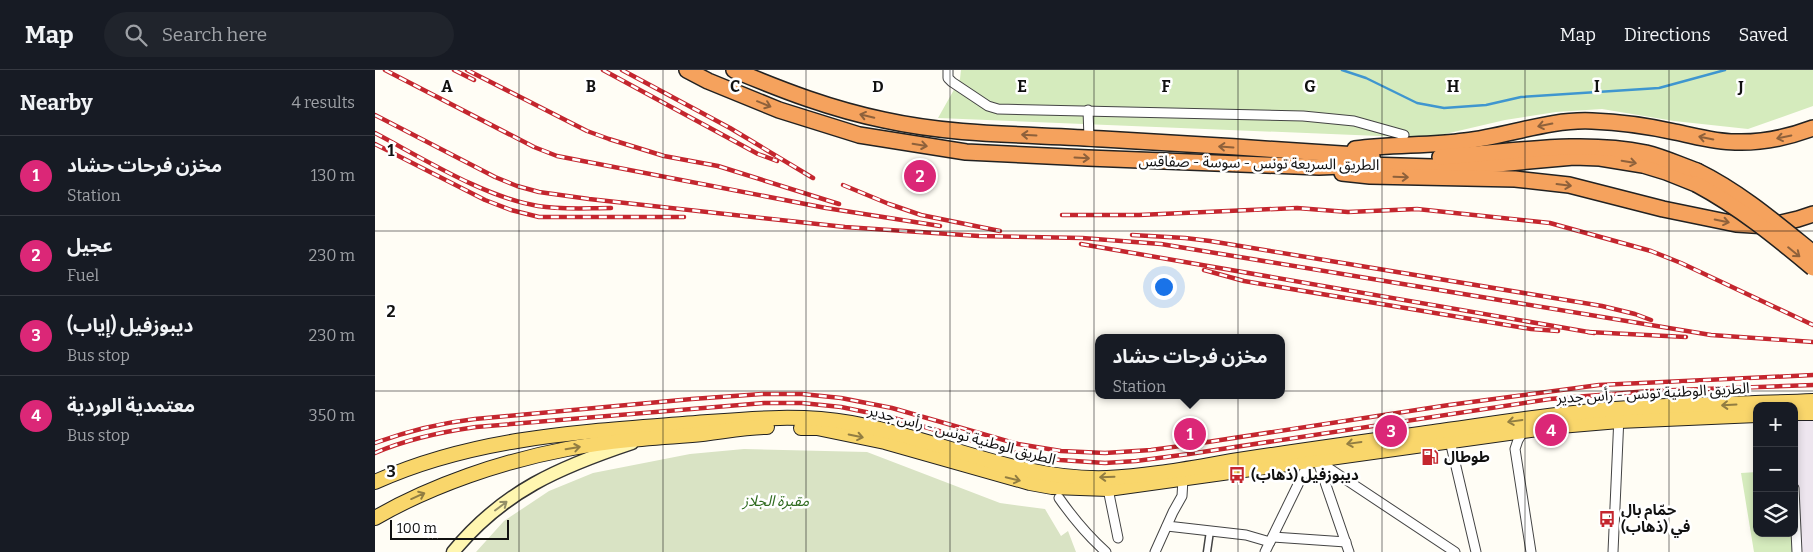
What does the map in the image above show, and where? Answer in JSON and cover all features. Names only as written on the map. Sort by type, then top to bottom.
[{"type":"highway","name":"الطريق السريعة تونس - سوسة - صفاقس","points":[[687,70],[708,81],[779,110],[859,135],[966,152],[1319,167],[1368,165],[1466,166],[1575,157],[1600,158],[1717,181],[1751,202],[1813,253]]},
{"type":"highway","name":"الطريق السريعة تونس - سوسة - صفاقس","points":[[734,70],[822,105],[887,121],[979,133],[1327,153],[1431,157],[1573,146],[1601,147],[1647,154],[1697,178],[1813,268]]},
{"type":"highway","points":[[1327,153],[1378,146],[1412,146],[1466,141],[1566,121],[1637,124],[1709,139],[1734,142],[1772,139],[1813,128]]},
{"type":"highway","points":[[1319,167],[1334,172],[1370,176],[1515,179],[1569,185],[1663,209],[1736,224],[1768,226],[1813,214]]},
{"type":"main road","name":"الطريق الوطنية تونس - رأس جدير","points":[[375,482],[402,470],[440,458],[477,448],[515,441],[573,433],[745,419],[821,419],[849,423],[935,443],[1001,464],[1061,477],[1105,478],[1450,441],[1523,432],[1619,415],[1813,401]]},
{"type":"main road","name":"الطريق الوطنية تونس - رأس جدير","points":[[375,518],[425,493],[469,476],[545,453],[647,438],[725,432],[758,427],[817,428],[885,442],[1030,483],[1052,487],[1108,489],[1183,479],[1567,413],[1753,415]]},
{"type":"main road","points":[[1798,413],[1813,413]]},
{"type":"main road","points":[[453,552],[493,512],[537,481],[586,458],[647,438]]},
{"type":"street","points":[[948,70],[949,78],[952,82],[993,108],[1303,116],[1354,121],[1404,135]]},
{"type":"street","points":[[1088,110],[1089,138]]},
{"type":"street","points":[[1613,552],[1619,415]]},
{"type":"street","points":[[1523,432],[1515,449],[1531,552]]},
{"type":"street","points":[[1450,441],[1475,552]]},
{"type":"street","points":[[1265,552],[1314,457]]},
{"type":"street","points":[[1314,457],[1349,552]]},
{"type":"street","points":[[1314,457],[1455,552]]},
{"type":"street","points":[[1155,552],[1182,496],[1183,479]]},
{"type":"street","points":[[1108,489],[1118,538]]},
{"type":"street","points":[[1794,492],[1797,552]]},
{"type":"street","points":[[1059,498],[1073,518],[1106,552]]},
{"type":"street","points":[[1167,526],[1271,539],[1345,542]]},
{"type":"street","points":[[1207,552],[1210,531]]},
{"type":"shaded area","points":[[1798,417],[1813,417],[1813,552],[1799,552]]},
{"type":"green space","points":[[961,70],[1813,70],[1813,106],[1748,129],[1674,121],[1602,109],[1556,112],[1505,120],[1428,138],[938,118],[960,79]]},
{"type":"green space","name":"مقبرة الجلاز","points":[[744,449],[867,452],[1000,503],[1045,509],[1061,536],[1068,531],[1076,552],[476,552],[504,521],[549,491],[593,473],[690,454]]},
{"type":"green space","points":[[1753,472],[1753,537],[1798,537],[1799,552],[1754,552],[1741,473]]},
{"type":"waterway","points":[[1342,70],[1366,78],[1417,103],[1444,108],[1486,105],[1521,97],[1659,88],[1725,70]]},
{"type":"railway","points":[[385,70],[534,147],[557,156],[826,208],[940,226]]},
{"type":"railway","points":[[454,70],[474,80]]},
{"type":"railway","points":[[467,70],[587,131],[609,139],[664,156],[718,166],[839,204]]},
{"type":"railway","points":[[603,70],[758,154],[777,161]]},
{"type":"railway","points":[[622,70],[730,128],[813,178]]},
{"type":"railway","points":[[375,115],[495,177],[539,192],[845,227],[979,236],[1082,238],[1161,244],[1711,335],[1813,342]]},
{"type":"railway","points":[[375,133],[476,186],[518,201],[556,208],[611,208]]},
{"type":"railway","points":[[375,144],[485,200],[511,210],[539,217],[684,217]]},
{"type":"railway","points":[[843,185],[921,215],[1000,231]]},
{"type":"railway","points":[[1062,215],[1139,215],[1297,208],[1348,212],[1417,209],[1550,223],[1651,251],[1681,263],[1813,325]]},
{"type":"railway","points":[[1132,235],[1210,241],[1602,306],[1651,320]]},
{"type":"railway","points":[[1081,244],[1594,333]]},
{"type":"railway","points":[[1204,270],[1244,281],[1531,329],[1558,331]]},
{"type":"railway","points":[[1588,332],[1686,337]]},
{"type":"railway","points":[[375,443],[424,428],[475,419],[692,399],[762,394],[802,394],[841,398],[892,408],[1018,444],[1061,451],[1105,453],[1188,445],[1449,405],[1599,385],[1813,375]]},
{"type":"railway","points":[[375,453],[424,437],[476,427],[764,403],[802,403],[841,407],[890,417],[1016,453],[1060,460],[1105,463],[1189,454],[1550,399],[1649,391],[1813,385]]},
{"type":"place","name":"عجيل","points":[[920,176]]},
{"type":"place","name":"معتمدية الوردية","points":[[1551,430]]},
{"type":"place","name":"ديبوزفيل (إياب)","points":[[1391,431]]},
{"type":"place","name":"مخزن فرحات حشاد","points":[[1190,434]]},
{"type":"place","name":"طوطال","points":[[1430,457]]},
{"type":"place","name":"ديبوزفيل (ذهاب)","points":[[1237,475]]},
{"type":"place","name":"حمّام بال في (ذهاب)","points":[[1607,519]]}]
